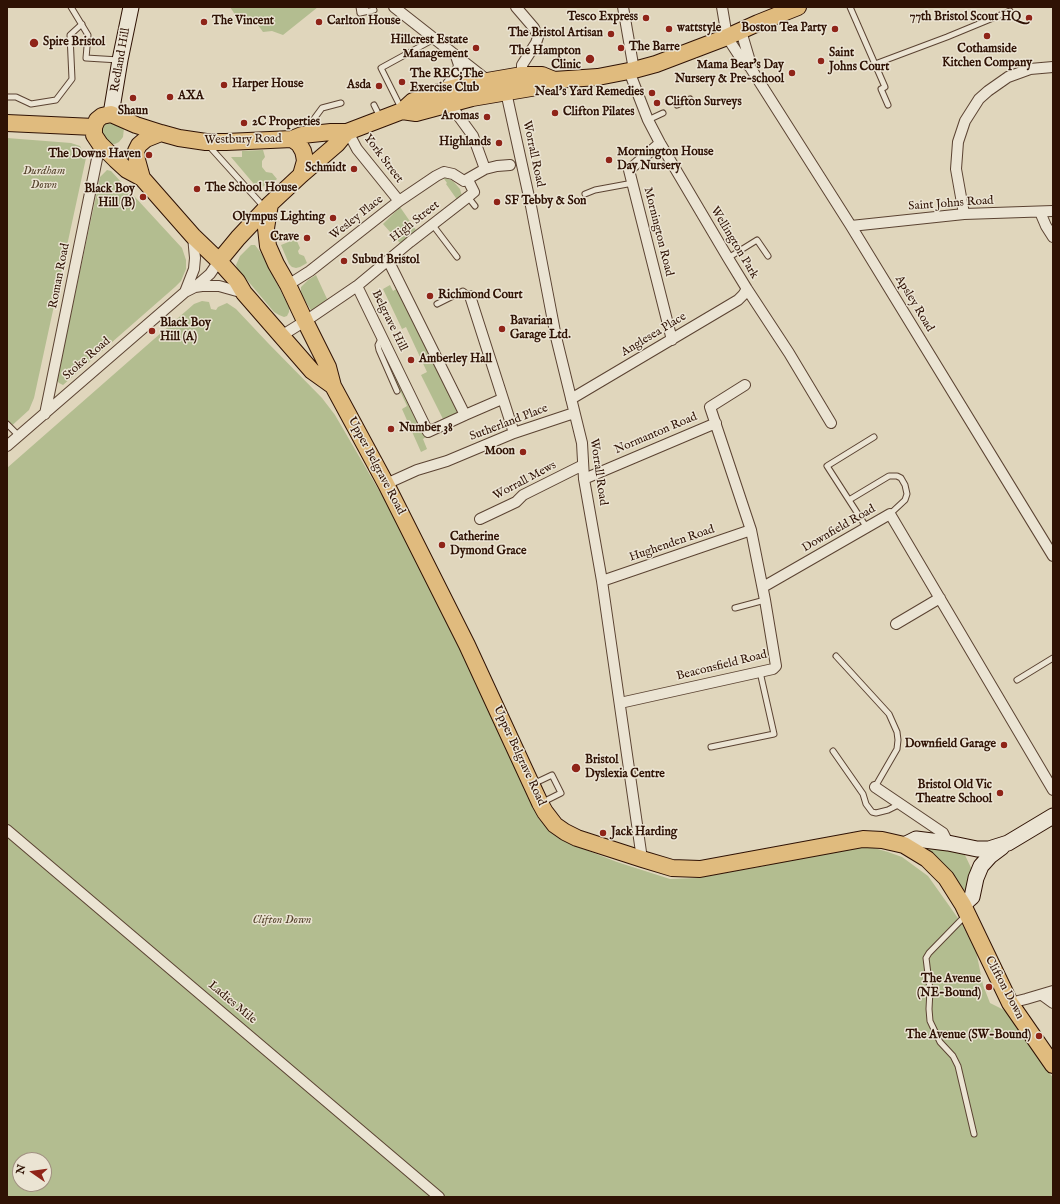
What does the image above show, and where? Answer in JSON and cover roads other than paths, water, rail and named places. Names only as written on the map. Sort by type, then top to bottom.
[{"type":"main road","name":"Redland Hill","points":[[112,114],[120,60],[131,7]]},
{"type":"main road","points":[[219,261],[268,206],[337,144],[347,132],[377,112],[402,111],[413,101],[506,92],[543,86],[554,80],[592,77],[632,70],[656,64],[734,34],[798,7]]},
{"type":"main road","points":[[446,97],[487,80],[522,75],[542,75],[554,80]]},
{"type":"main road","points":[[7,123],[95,124],[102,116],[112,114]]},
{"type":"main road","name":"Westbury Road","points":[[112,114],[136,125],[160,133],[179,138],[206,142],[297,137],[331,132],[347,132]]},
{"type":"main road","name":"Upper Belgrave Road","points":[[95,124],[94,135],[100,144],[127,170],[142,178],[193,236],[237,281],[244,293],[312,371],[334,386]]},
{"type":"main road","name":"Upper Belgrave Road","points":[[142,178],[136,151],[139,145],[160,133]]},
{"type":"main road","points":[[297,137],[303,151],[305,161],[301,175]]},
{"type":"main road","name":"Upper Belgrave Road","points":[[268,206],[266,228],[268,246],[276,264],[288,285],[328,367],[334,386],[386,484],[467,645],[540,803],[555,825],[577,838],[672,868],[700,869],[863,839],[882,840],[904,845]]},
{"type":"main road","points":[[965,910],[972,897],[976,878],[981,866],[990,856],[1008,843],[1053,816]]},
{"type":"main road","points":[[904,845],[916,839],[948,843],[977,849],[989,849],[1008,843]]},
{"type":"main road","name":"Clifton Down","points":[[904,845],[927,859],[946,878],[965,910],[1010,1003],[1053,1066]]},
{"type":"street","points":[[394,7],[487,80]]},
{"type":"street","points":[[516,7],[534,28],[538,37],[522,66],[522,75]]},
{"type":"street","name":"Wellington Park","points":[[623,7],[632,70],[648,120],[746,289],[789,353],[831,423]]},
{"type":"street","points":[[722,7],[734,34]]},
{"type":"street","name":"Apsley Road","points":[[734,34],[749,58],[750,67]]},
{"type":"street","name":"Apsley Road","points":[[734,34],[742,60],[750,67],[851,226],[1053,556]]},
{"type":"street","points":[[456,56],[459,65],[458,73],[451,82],[446,97],[473,136],[485,169]]},
{"type":"street","points":[[964,214],[956,169],[958,142],[965,121],[979,99],[1008,77],[1030,69],[1053,67]]},
{"type":"street","name":"Worrall Road","points":[[506,92],[531,206],[556,337],[582,443],[582,466],[602,581],[642,859]]},
{"type":"street","name":"York Street","points":[[347,132],[357,149],[399,201]]},
{"type":"street","name":"Mornington Road","points":[[660,143],[629,170],[672,340]]},
{"type":"street","name":"Roman Road","points":[[45,414],[100,144]]},
{"type":"street","points":[[468,197],[474,192],[468,180],[485,169],[510,165]]},
{"type":"street","name":"Wesley Place","points":[[288,285],[310,271],[399,201],[436,176],[444,172],[453,174],[464,181],[468,180]]},
{"type":"street","name":"High Street","points":[[281,336],[357,286],[432,224],[468,197]]},
{"type":"street","name":"Saint Johns Road","points":[[851,226],[964,214],[1053,211]]},
{"type":"street","points":[[1040,212],[1053,237]]},
{"type":"street","name":"Stoke Road","points":[[185,292],[194,269],[195,258],[193,236]]},
{"type":"street","points":[[388,260],[465,415],[502,399]]},
{"type":"street","name":"Stoke Road","points":[[7,446],[185,292],[195,287],[212,272],[219,261]]},
{"type":"street","name":"Stoke Road","points":[[195,287],[219,286],[244,293]]},
{"type":"street","name":"Belgrave Hill","points":[[357,286],[428,432],[465,415]]},
{"type":"street","name":"Anglesea Place","points":[[571,399],[738,300],[746,289]]},
{"type":"street","points":[[470,296],[514,433]]},
{"type":"street","points":[[745,385],[710,407],[751,530],[763,587]]},
{"type":"street","name":"Sutherland Place","points":[[386,484],[417,470],[447,461],[514,433],[574,413]]},
{"type":"street","name":"Normanton Road","points":[[584,479],[716,423]]},
{"type":"street","name":"Worrall Mews","points":[[480,519],[516,502],[523,495],[582,466]]},
{"type":"street","name":"Downfield Road","points":[[763,587],[890,514],[1053,790]]},
{"type":"street","name":"Hughenden Road","points":[[602,581],[751,530]]},
{"type":"street","name":"Beaconsfield Road","points":[[620,703],[773,669],[776,666],[763,587]]},
{"type":"street","points":[[896,624],[940,598]]},
{"type":"street","points":[[875,787],[943,833],[948,843]]},
{"type":"street","name":"Ladies Mile","points":[[7,830],[439,1197]]},
{"type":"street","points":[[1010,1003],[1053,991]]},
{"type":"street","points":[[1042,995],[1053,1004]]},
{"type":"lane","points":[[71,7],[88,35],[86,58],[120,60]]},
{"type":"lane","points":[[359,7],[360,13]]},
{"type":"lane","points":[[360,13],[366,7]]},
{"type":"lane","points":[[850,7],[885,87],[881,89],[888,105]]},
{"type":"lane","points":[[360,13],[374,10]]},
{"type":"lane","points":[[875,64],[1010,11]]},
{"type":"lane","points":[[7,98],[16,97],[31,104],[56,100],[72,79],[70,35],[82,24]]},
{"type":"lane","points":[[402,111],[381,68],[434,39]]},
{"type":"lane","points":[[677,105],[690,99]]},
{"type":"lane","points":[[297,137],[322,108],[341,103]]},
{"type":"lane","points":[[648,120],[663,113]]},
{"type":"lane","points":[[206,142],[268,206]]},
{"type":"lane","points":[[585,194],[595,190],[633,183]]},
{"type":"lane","points":[[594,184],[595,190]]},
{"type":"lane","points":[[468,197],[474,206]]},
{"type":"lane","points":[[432,224],[457,258]]},
{"type":"lane","points":[[728,258],[757,240],[768,256]]},
{"type":"lane","points":[[438,304],[463,291],[470,296]]},
{"type":"lane","points":[[382,336],[378,345],[379,350],[397,391]]},
{"type":"lane","points":[[7,424],[19,436]]},
{"type":"lane","points":[[867,528],[827,466],[874,437]]},
{"type":"lane","points":[[849,500],[888,476],[897,476],[905,485],[907,494],[905,500],[890,514]]},
{"type":"lane","points":[[735,608],[765,600]]},
{"type":"lane","points":[[836,656],[889,714],[896,732],[898,740],[897,749],[875,787]]},
{"type":"lane","points":[[1017,680],[1053,658]]},
{"type":"lane","points":[[711,747],[774,734],[760,672]]},
{"type":"lane","points":[[832,751],[864,794],[866,804],[872,812],[876,813],[888,810],[900,804]]},
{"type":"lane","points":[[532,785],[552,775],[561,793],[540,803]]},
{"type":"lane","points":[[965,910],[926,958],[930,990],[928,1009],[930,1021],[940,1042],[953,1056],[958,1066],[974,1134]]},
{"type":"place","name":"Tesco Express","points":[[646,18]]},
{"type":"place","name":"77th Bristol Scout HQ","points":[[1029,18]]},
{"type":"place","name":"The Vincent","points":[[204,22]]},
{"type":"place","name":"Carlton House","points":[[319,22]]},
{"type":"place","name":"wattstyle","points":[[669,29]]},
{"type":"place","name":"Boston Tea Party","points":[[835,29]]},
{"type":"place","name":"The Bristol Artisan","points":[[611,34]]},
{"type":"place","name":"Cothamside Kitchen Company","points":[[987,36]]},
{"type":"place","name":"Spire Bristol","points":[[34,43]]},
{"type":"place","name":"Hillcrest Estate Management","points":[[476,48]]},
{"type":"place","name":"The Barre","points":[[621,48]]},
{"type":"place","name":"The Hampton Clinic","points":[[590,59]]},
{"type":"place","name":"Saint Johns Court","points":[[821,61]]},
{"type":"place","name":"Mama Bear's Day Nursery & Pre-school","points":[[792,73]]},
{"type":"place","name":"The REC;The Exercise Club","points":[[402,82]]},
{"type":"place","name":"Harper House","points":[[224,85]]},
{"type":"place","name":"Asda","points":[[379,86]]},
{"type":"place","name":"Neal's Yard Remedies","points":[[652,93]]},
{"type":"place","name":"AXA","points":[[170,97]]},
{"type":"place","name":"Shaun","points":[[133,98]]},
{"type":"place","name":"Clifton Surveys","points":[[657,103]]},
{"type":"place","name":"Clifton Pilates","points":[[555,113]]},
{"type":"place","name":"Aromas","points":[[487,117]]},
{"type":"place","name":"2C Properties","points":[[244,123]]},
{"type":"place","name":"Highlands","points":[[499,143]]},
{"type":"place","name":"The Downs Haven","points":[[149,155]]},
{"type":"place","name":"Mornington House Day Nursery","points":[[609,160]]},
{"type":"place","name":"Schmidt","points":[[354,169]]},
{"type":"place","name":"The School House","points":[[197,189]]},
{"type":"place","name":"Black Boy Hill (B)","points":[[143,197]]},
{"type":"place","name":"SF Tebby & Son","points":[[497,202]]},
{"type":"place","name":"Olympus Lighting","points":[[333,218]]},
{"type":"place","name":"Crave","points":[[307,238]]},
{"type":"place","name":"Subud Bristol","points":[[344,261]]},
{"type":"place","name":"Richmond Court","points":[[430,296]]},
{"type":"place","name":"Bavarian Garage Ltd.","points":[[502,329]]},
{"type":"place","name":"Black Boy Hill (A)","points":[[152,331]]},
{"type":"place","name":"Amberley Hall","points":[[411,360]]},
{"type":"place","name":"Number 38","points":[[391,429]]},
{"type":"place","name":"Moon","points":[[523,452]]},
{"type":"place","name":"Catherine Dymond Grace","points":[[442,545]]},
{"type":"place","name":"Downfield Garage","points":[[1004,745]]},
{"type":"place","name":"Bristol Dyslexia Centre","points":[[576,768]]},
{"type":"place","name":"Bristol Old Vic Theatre School","points":[[1000,793]]},
{"type":"place","name":"Jack Harding","points":[[603,833]]},
{"type":"place","name":"The Avenue (NE-Bound)","points":[[989,987]]},
{"type":"place","name":"The Avenue (SW-Bound)","points":[[1039,1036]]},
{"type":"park label","name":"Durdham Down","points":[[44,179]]}]
